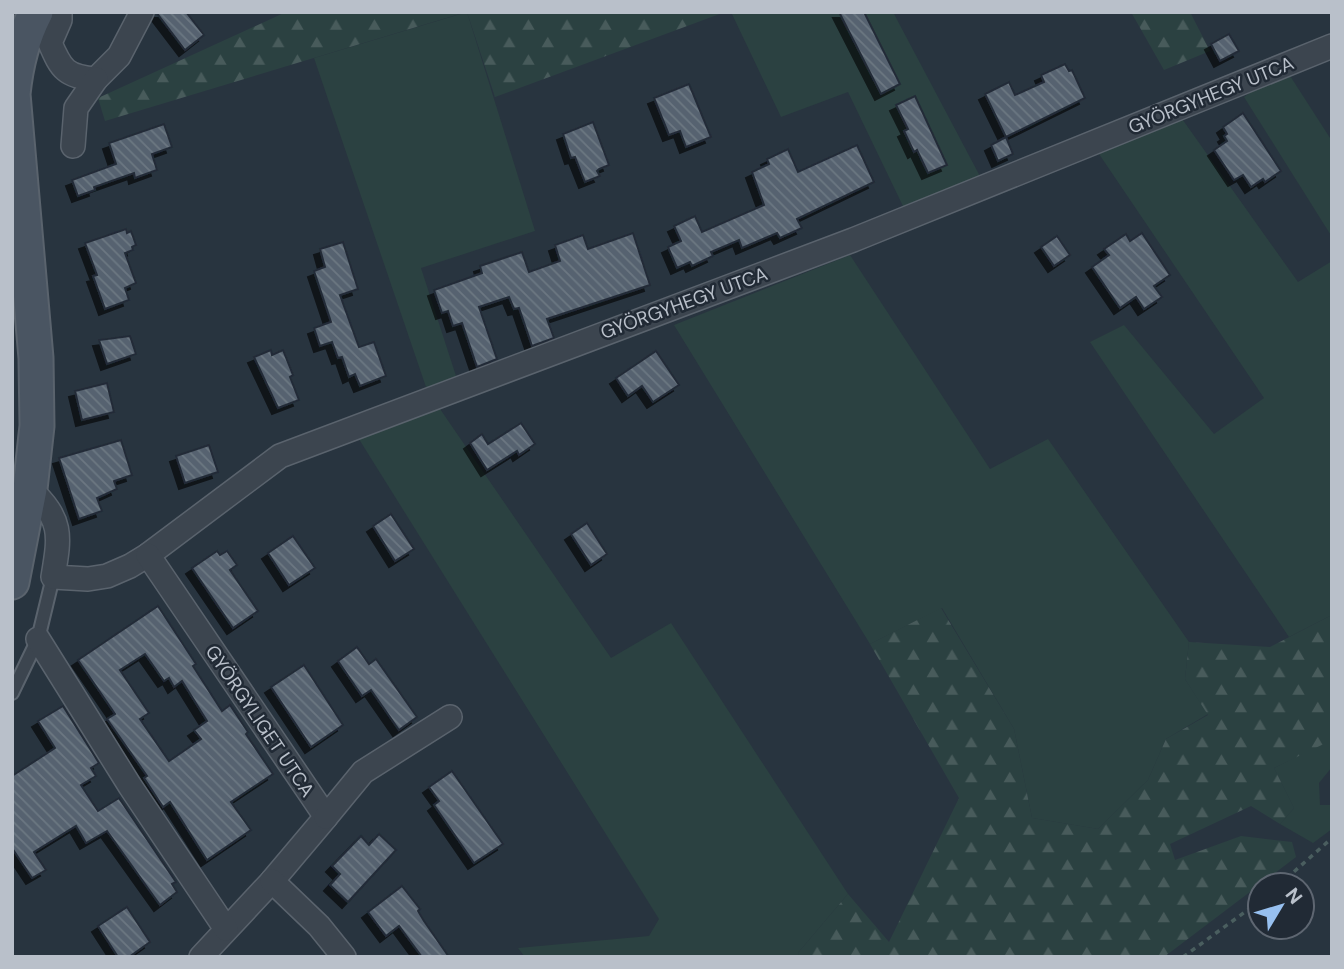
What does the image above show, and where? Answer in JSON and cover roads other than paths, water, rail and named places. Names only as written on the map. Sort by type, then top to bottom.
[{"type":"main road","points":[[12,582],[30,489],[37,426],[36,358],[12,94],[16,63],[25,33],[36,12]]},
{"type":"street","points":[[60,12],[60,20],[50,43],[60,66],[81,78],[96,79]]},
{"type":"street","points":[[73,146],[76,108],[96,79],[119,56],[142,12]]},
{"type":"street","name":"GYÖRGYHEGY UTCA","points":[[53,577],[88,579],[107,576],[148,555],[280,456],[853,240],[1332,46]]},
{"type":"street","points":[[30,489],[44,502],[55,518],[59,542],[53,577]]},
{"type":"street","name":"GYÖRGYLIGET UTCA","points":[[148,555],[326,817],[272,881],[201,957]]},
{"type":"street","points":[[38,639],[130,786],[226,929]]},
{"type":"street","points":[[326,817],[363,772],[450,717]]},
{"type":"street","points":[[272,881],[319,926],[344,957]]},
{"type":"lane","points":[[12,693],[38,639],[53,577]]}]
